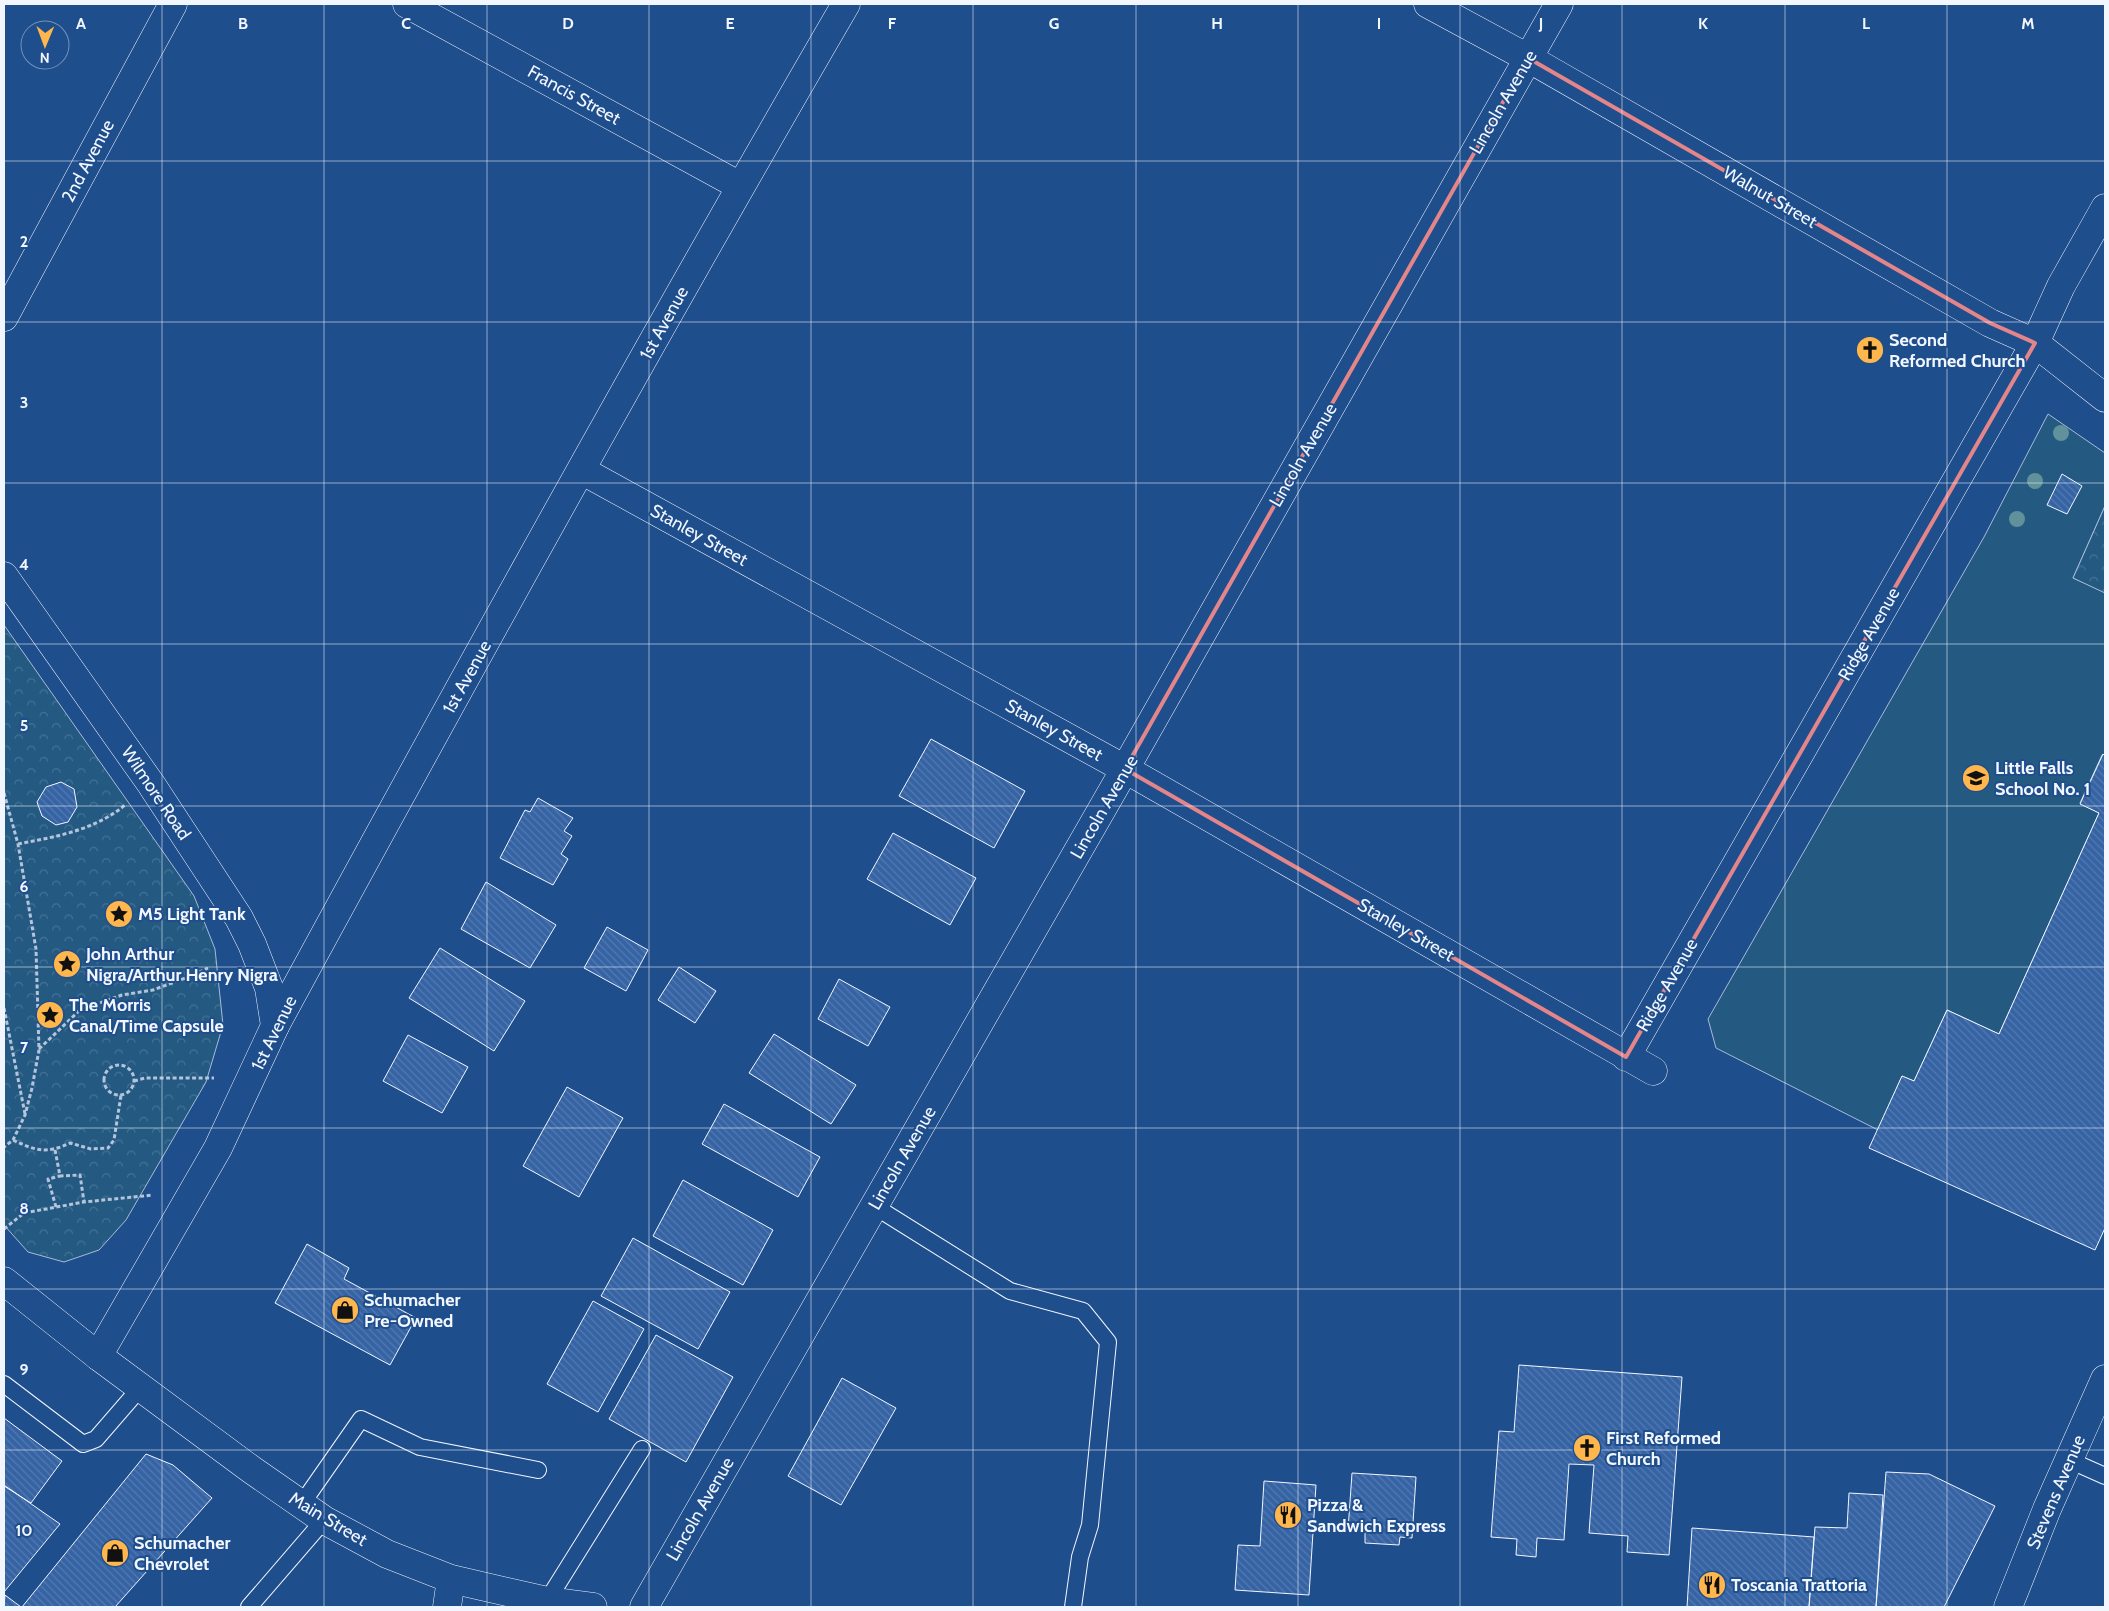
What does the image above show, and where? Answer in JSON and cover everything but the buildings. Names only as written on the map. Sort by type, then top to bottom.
[{"type":"street","name":"2nd Avenue","points":[[4,318],[173,4]]},
{"type":"street","name":"Francis Street","points":[[407,4],[740,186]]},
{"type":"street","name":"1st Avenue","points":[[98,1356],[218,1148],[275,1026],[581,470],[740,186],[846,4]]},
{"type":"street","name":"Walnut Street","points":[[1428,4],[1528,58],[1990,323],[2035,343],[2105,398]]},
{"type":"street","name":"Lincoln Avenue","points":[[644,1607],[1125,769],[1558,4]]},
{"type":"street","name":"Ridge Avenue","points":[[1626,1057],[2035,343],[2061,286],[2105,208]]},
{"type":"street","name":"Stanley Street","points":[[581,470],[1125,769],[1653,1071]]},
{"type":"street","name":"Wilmore Road","points":[[4,576],[151,784],[239,918],[252,944],[269,988],[275,1026]]},
{"type":"street","name":"Main Street","points":[[5,1285],[98,1356],[324,1520],[387,1554],[450,1579],[547,1601],[593,1607]]},
{"type":"street","name":"Stevens Avenue","points":[[2008,1607],[2105,1378]]},
{"type":"street","points":[[447,1607],[450,1579]]},
{"type":"lane","points":[[874,1206],[1010,1291],[1040,1301],[1083,1311],[1108,1342],[1090,1525],[1080,1557],[1073,1607]]},
{"type":"lane","points":[[4,1384],[83,1444],[96,1439],[141,1387]]},
{"type":"lane","points":[[301,1505],[361,1419],[420,1446],[538,1470]]},
{"type":"lane","points":[[547,1601],[642,1449]]},
{"type":"lane","points":[[2069,1460],[2105,1476]]},
{"type":"lane","points":[[249,1607],[324,1520]]},
{"type":"path","points":[[18,844],[52,838],[98,823],[117,812],[151,784]]},
{"type":"path","points":[[4,793],[18,844],[36,949],[39,1050],[25,1115],[13,1140],[4,1147]]},
{"type":"path","points":[[39,1050],[80,1010],[114,998],[153,990],[208,968]]},
{"type":"path","points":[[4,1008],[25,1115]]},
{"type":"path","points":[[124,1065],[132,1072],[134,1081],[130,1091],[121,1095],[111,1093],[105,1086],[104,1077],[109,1068],[124,1065]]},
{"type":"path","points":[[134,1081],[145,1078],[252,1077]]},
{"type":"path","points":[[13,1140],[31,1149],[55,1150],[70,1143],[91,1149],[108,1148],[114,1140],[121,1095]]},
{"type":"path","points":[[55,1150],[60,1176]]},
{"type":"path","points":[[56,1207],[48,1178],[80,1175],[84,1202]]},
{"type":"path","points":[[4,1230],[24,1213],[84,1202],[193,1191]]},
{"type":"highlighted area","points":[[1528,58],[1990,323],[2035,343],[1626,1057],[1125,769]]},
{"type":"green space","name":"Little Falls School No. 1","points":[[2048,414],[2105,453],[2105,506],[2073,578],[2105,592],[2105,756],[2102,755],[2080,803],[2099,813],[1999,1034],[1947,1010],[1914,1081],[1902,1076],[1878,1130],[1716,1048],[1708,1019],[1984,537]]},
{"type":"green space","points":[[2105,506],[2105,593],[2073,578]]},
{"type":"green space","points":[[4,625],[194,896],[215,949],[223,1025],[206,1082],[126,1220],[99,1250],[64,1262],[28,1252],[4,1225]]},
{"type":"place","name":"Second Reformed Church","points":[[1870,350]]},
{"type":"place","name":"Little Falls School No. 1","points":[[1976,778]]},
{"type":"place","name":"M5 Light Tank","points":[[119,914]]},
{"type":"place","name":"John Arthur Nigra/Arthur Henry Nigra","points":[[67,964]]},
{"type":"place","name":"The Morris Canal/Time Capsule","points":[[50,1015]]},
{"type":"place","name":"Schumacher Pre-Owned","points":[[345,1310]]},
{"type":"place","name":"First Reformed Church","points":[[1587,1448]]},
{"type":"place","name":"Pizza & Sandwich Express","points":[[1288,1515]]},
{"type":"place","name":"Schumacher Chevrolet","points":[[115,1553]]},
{"type":"place","name":"Toscania Trattoria","points":[[1712,1585]]}]
